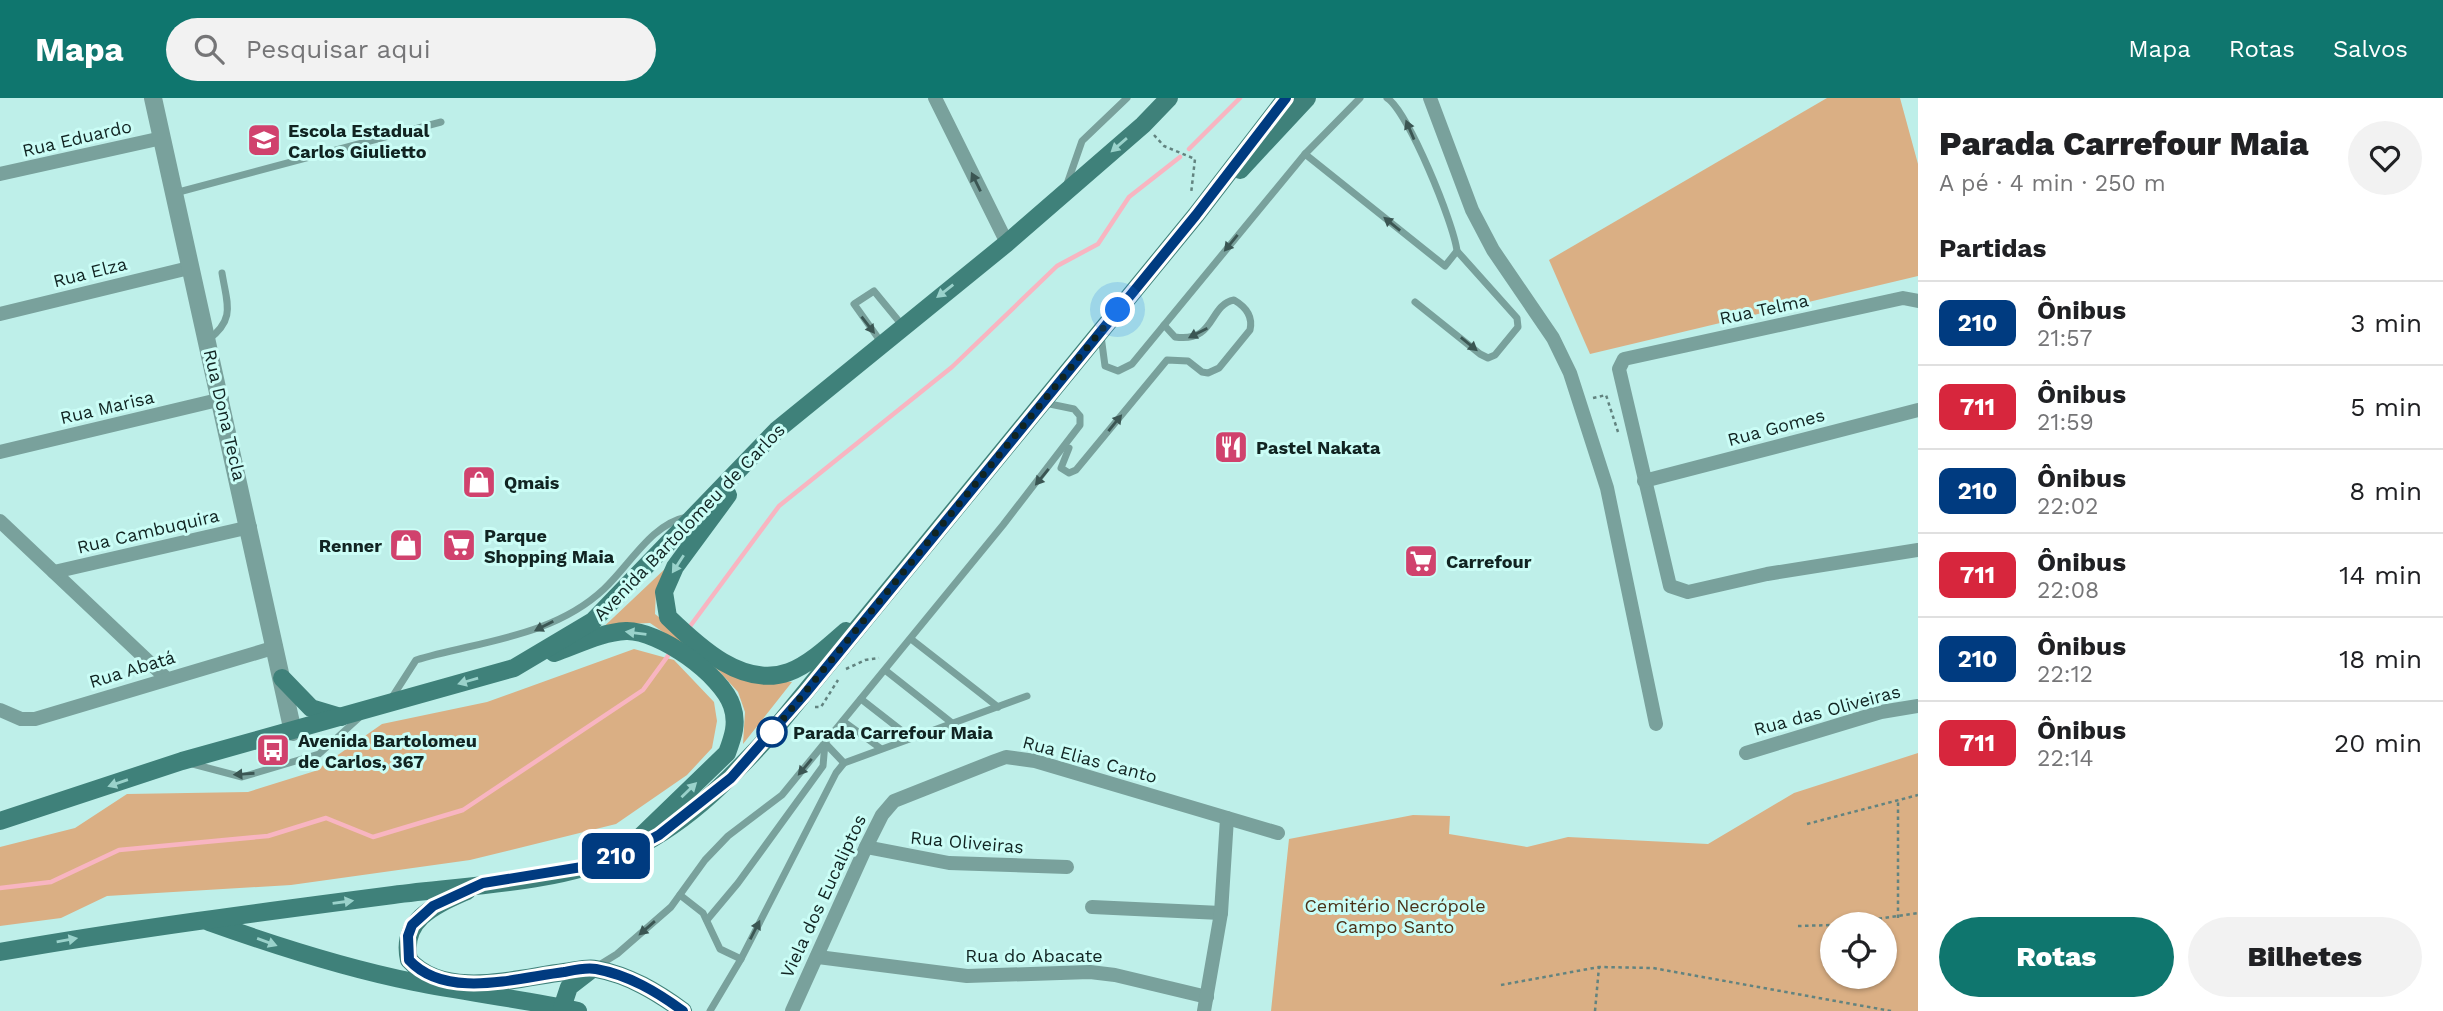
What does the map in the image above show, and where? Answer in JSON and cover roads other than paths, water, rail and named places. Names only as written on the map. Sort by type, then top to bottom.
[{"type":"main road","name":"Avenida Bartolomeu de Carlos","points":[[0,823],[183,761],[345,718],[514,668],[593,621],[777,430],[881,342],[1007,243],[1143,125],[1169,98]]},
{"type":"main road","points":[[0,951],[588,866],[622,855],[659,835],[731,778],[804,695],[1191,220],[1286,98]]},
{"type":"main road","points":[[1191,220],[1307,98]]},
{"type":"main road","points":[[777,430],[675,567],[664,592],[668,617],[716,658],[742,670],[766,676],[786,673],[837,639],[892,586]]},
{"type":"main road","points":[[514,668],[607,634],[627,631],[645,633],[666,642],[712,676],[724,690],[735,719],[727,753],[622,855]]},
{"type":"main road","points":[[282,678],[300,701],[311,708],[345,718]]},
{"type":"main road","points":[[483,883],[433,906],[412,925],[407,949],[409,960],[416,968],[426,975],[456,982],[593,968],[646,987],[683,1011]]},
{"type":"main road","points":[[202,920],[281,948],[357,969],[412,982],[570,1009],[569,987],[593,968]]},
{"type":"street","name":"Rua Dona Tecla","points":[[153,98],[189,268],[222,399],[293,732]]},
{"type":"street","points":[[935,98],[1007,243]]},
{"type":"street","points":[[1430,98],[1472,210],[1493,250],[1553,338],[1580,402],[1607,488],[1656,724]]},
{"type":"street","name":"Rua Eduardo","points":[[0,174],[162,138]]},
{"type":"street","name":"Rua Elza","points":[[0,314],[189,268]]},
{"type":"street","name":"Rua Telma","points":[[1644,481],[1619,369],[1624,359],[1915,300]]},
{"type":"street","name":"Rua Marisa","points":[[0,452],[222,399]]},
{"type":"street","name":"Rua Gomes","points":[[1644,481],[1918,410]]},
{"type":"street","points":[[1644,481],[1670,586],[1688,592],[1767,574],[1918,550]]},
{"type":"street","points":[[0,521],[166,678]]},
{"type":"street","name":"Rua Cambuquira","points":[[54,572],[250,527]]},
{"type":"street","name":"Rua Abatá","points":[[0,710],[21,719],[35,719],[276,647]]},
{"type":"street","name":"Rua das Oliveiras","points":[[1746,753],[1881,712],[1918,706]]},
{"type":"street","name":"Rua Elias Canto","points":[[894,801],[1006,757],[1035,761],[1278,834]]},
{"type":"street","name":"Viela dos Eucaliptos","points":[[792,1011],[866,847],[882,815],[894,801]]},
{"type":"street","points":[[1205,1004],[1221,913],[1227,818]]},
{"type":"street","name":"Rua Oliveiras","points":[[866,847],[949,863],[1067,867]]},
{"type":"street","points":[[1092,907],[1221,913]]},
{"type":"street","name":"Rua do Abacate","points":[[818,957],[967,976],[1090,972],[1115,975],[1205,1004]]},
{"type":"lane","points":[[1065,192],[1082,141],[1127,98]]},
{"type":"lane","points":[[1100,331],[1101,357],[1105,366],[1118,371],[1132,364],[1305,154],[1360,98]]},
{"type":"lane","points":[[1387,98],[1397,106],[1406,120],[1457,251],[1517,318],[1518,327],[1495,355],[1488,358],[1415,302]]},
{"type":"lane","points":[[173,193],[441,122]]},
{"type":"lane","points":[[1305,154],[1445,266],[1457,251]]},
{"type":"lane","points":[[207,341],[227,323],[228,310],[222,273]]},
{"type":"lane","points":[[881,342],[854,304],[874,291],[902,325]]},
{"type":"lane","points":[[1041,402],[1063,404],[1074,409],[1080,416],[1077,432],[1061,468],[1069,473],[1076,470],[1167,360],[1188,361],[1208,373],[1219,368],[1250,330],[1252,323],[1250,316],[1234,300],[1225,303],[1207,329],[1195,337],[1175,337],[1164,325]]},
{"type":"lane","points":[[593,968],[630,943],[680,895],[705,860],[729,836],[782,795],[1077,432]]},
{"type":"lane","points":[[388,705],[404,674],[416,660],[535,631],[604,590],[671,520],[695,516]]},
{"type":"lane","points":[[911,639],[998,707]]},
{"type":"lane","points":[[885,670],[952,723]]},
{"type":"lane","points":[[710,1011],[741,959],[836,773],[844,763],[1027,696]]},
{"type":"lane","points":[[861,699],[911,738]]},
{"type":"lane","points":[[183,761],[242,777],[319,754],[366,711]]},
{"type":"lane","points":[[843,721],[880,748]]},
{"type":"lane","points":[[825,743],[844,763]]},
{"type":"lane","points":[[707,920],[738,883],[822,766],[825,743]]},
{"type":"lane","points":[[680,895],[707,920],[720,950],[741,959]]},
{"type":"waterway","points":[[1189,149],[1240,98]]},
{"type":"waterway","points":[[688,629],[779,506],[952,367],[1057,266],[1098,244],[1129,197],[1180,157]]},
{"type":"waterway","points":[[0,888],[51,882],[119,850],[268,836],[326,818],[373,837],[463,810],[643,690],[670,653]]},
{"type":"place","name":"Escola Estadual Carlos Giulietto","points":[[264,140]]},
{"type":"place","name":"Pastel Nakata","points":[[1231,447]]},
{"type":"place","name":"Qmais","points":[[479,482]]},
{"type":"place","name":"Renner","points":[[406,545]]},
{"type":"place","name":"Parque Shopping Maia","points":[[459,545]]},
{"type":"place","name":"Carrefour","points":[[1421,561]]},
{"type":"place","name":"Parada Carrefour Maia","points":[[772,732]]},
{"type":"place","name":"Avenida Bartolomeu de Carlos, 367","points":[[273,750]]},
{"type":"park label","name":"Cemitério Necrópole Campo Santo","points":[[1395,915]]}]
